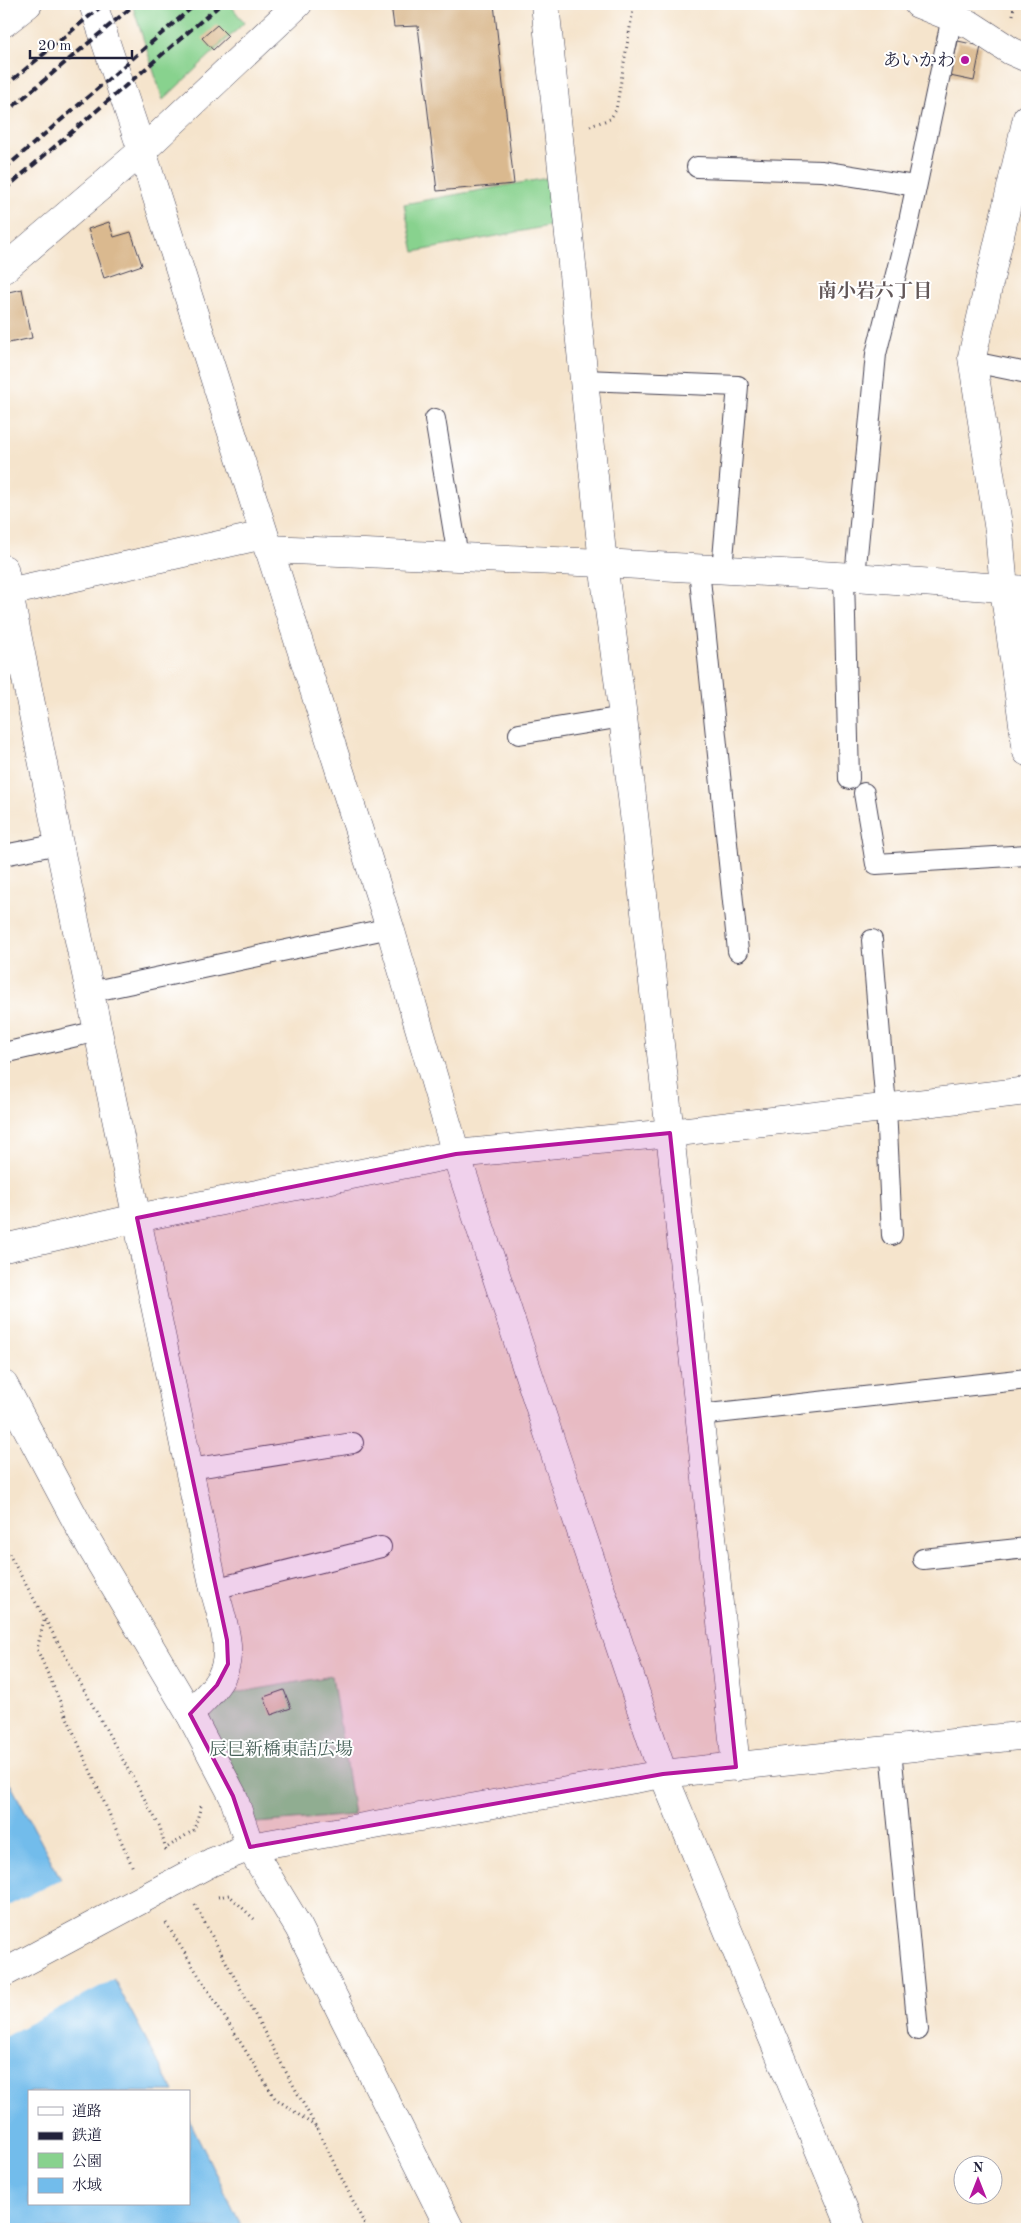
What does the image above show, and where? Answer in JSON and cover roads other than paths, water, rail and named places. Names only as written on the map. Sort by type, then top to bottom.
[{"type":"street","points":[[4,23],[28,4]]},
{"type":"street","points":[[93,4],[142,151],[390,928],[456,1154],[663,1774],[852,2229]]},
{"type":"street","points":[[4,269],[142,151],[298,4]]},
{"type":"street","points":[[545,4],[603,563],[623,717],[670,1133],[736,1767]]},
{"type":"street","points":[[918,4],[970,25],[1027,58]]},
{"type":"street","points":[[1027,118],[972,357],[999,531],[1015,589],[1027,752]]},
{"type":"street","points":[[190,1714],[217,1685],[228,1664],[227,1640],[214,1589],[5,585],[266,542],[458,557],[850,577],[1015,589]]},
{"type":"street","points":[[4,1248],[137,1218],[456,1154],[670,1133],[1027,1091]]},
{"type":"street","points":[[4,1385],[81,1530],[190,1714],[233,1796],[250,1847],[299,1928],[450,2229]]},
{"type":"street","points":[[4,1973],[212,1862],[250,1847],[663,1774],[1027,1734]]},
{"type":"lane","points":[[849,779],[850,577],[876,354],[908,226],[952,17]]},
{"type":"lane","points":[[697,167],[822,171],[915,186]]},
{"type":"lane","points":[[973,362],[1027,373]]},
{"type":"lane","points":[[584,380],[738,386],[710,569],[738,950]]},
{"type":"lane","points":[[435,419],[458,557]]},
{"type":"lane","points":[[519,734],[623,717]]},
{"type":"lane","points":[[864,792],[876,864],[1027,854]]},
{"type":"lane","points":[[4,855],[59,844]]},
{"type":"lane","points":[[90,992],[390,928]]},
{"type":"lane","points":[[872,940],[886,1107],[892,1235]]},
{"type":"lane","points":[[4,1053],[98,1031]]},
{"type":"lane","points":[[699,1415],[1027,1379]]},
{"type":"lane","points":[[190,1469],[353,1443]]},
{"type":"lane","points":[[214,1589],[381,1547]]},
{"type":"lane","points":[[923,1559],[1027,1548]]},
{"type":"lane","points":[[891,1750],[918,2030]]},
{"type":"water","points":[[4,1772],[173,2090],[28,2090],[28,2206],[190,2206],[190,2121],[243,2229],[4,2229]]},
{"type":"railway","points":[[4,87],[104,4]]},
{"type":"railway","points":[[4,114],[135,4]]},
{"type":"railway","points":[[4,169],[196,4]]},
{"type":"railway","points":[[4,190],[221,4]]},
{"type":"place","name":"あいかわ","points":[[965,60]]},
{"type":"district","name":"南小岩六丁目","points":[[875,290]]},
{"type":"park label","name":"辰巳新橋東詰広場","points":[[281,1749]]}]
